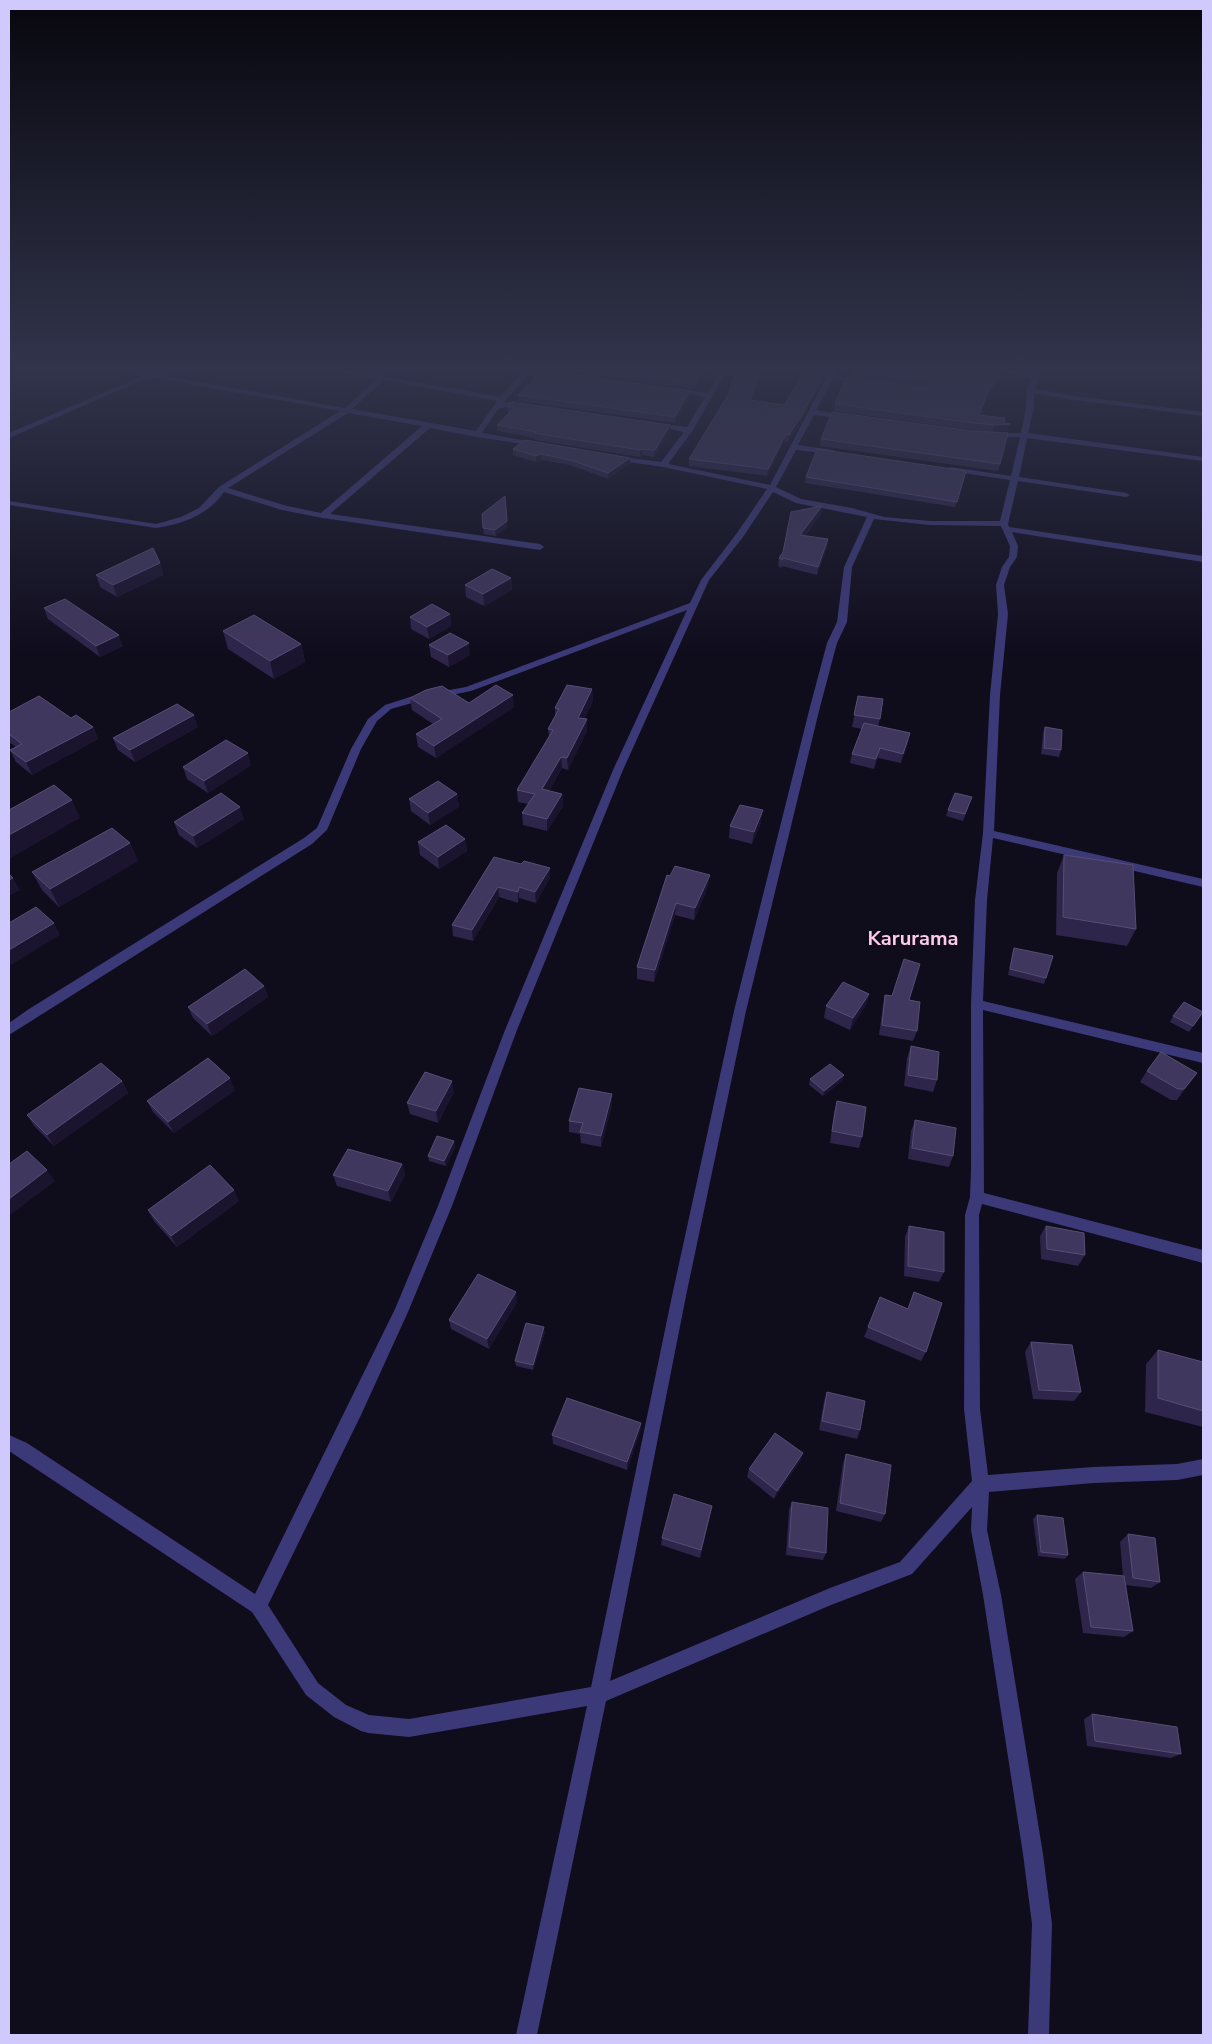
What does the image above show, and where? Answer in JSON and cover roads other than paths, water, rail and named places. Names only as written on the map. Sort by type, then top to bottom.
[{"type":"street","points":[[9,504],[156,526],[169,524],[186,518],[216,499],[222,489],[260,465]]},
{"type":"street","points":[[323,516],[381,465]]},
{"type":"street","points":[[665,465],[772,488],[799,501],[852,510],[883,519],[1006,527],[1203,559]]},
{"type":"street","points":[[258,1606],[401,1312],[445,1206],[515,1021],[610,788],[704,580],[740,535],[772,488],[784,465]]},
{"type":"street","points":[[1016,465],[1006,527],[1014,546],[1013,557],[1006,567],[1000,585],[1003,614],[995,695],[988,833],[981,900],[977,1004],[977,1197],[972,1215],[972,1409],[981,1484],[979,1530],[992,1595],[1034,1854],[1042,1924],[1039,2035]]},
{"type":"street","points":[[946,469],[1126,495]]},
{"type":"street","points":[[222,489],[285,508],[323,516],[540,547]]},
{"type":"street","points":[[526,2035],[740,1011],[815,707],[832,643],[842,622],[848,567],[871,516]]},
{"type":"street","points":[[9,1030],[33,1012],[300,846],[322,830],[356,749],[373,719],[388,707],[410,700],[468,689],[694,605]]},
{"type":"street","points":[[988,833],[1203,883]]},
{"type":"street","points":[[977,1004],[1203,1058]]},
{"type":"street","points":[[977,1197],[1203,1256]]},
{"type":"street","points":[[9,1443],[21,1448],[258,1606],[312,1689],[340,1711],[368,1724],[409,1728],[598,1695],[830,1597],[906,1568],[981,1484],[1093,1475],[1177,1472],[1203,1467]]},
{"type":"district","name":"Karurama","points":[[913,938]]}]
